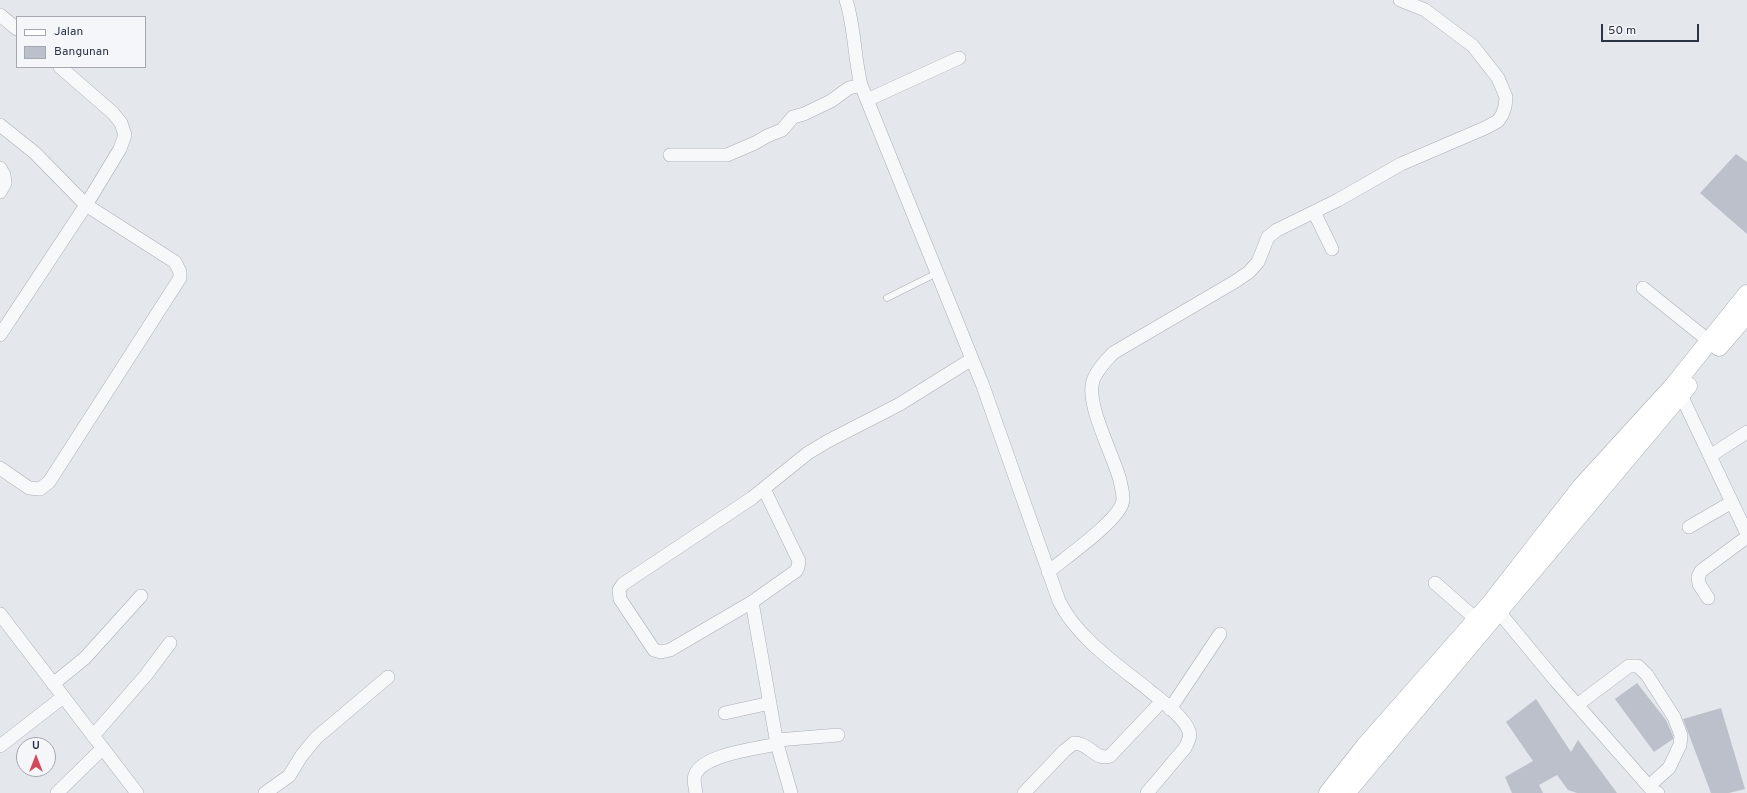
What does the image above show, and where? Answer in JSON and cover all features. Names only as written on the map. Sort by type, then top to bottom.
[{"type":"main road","points":[[1678,390],[1709,341],[1747,294]]},
{"type":"main road","points":[[1346,793],[1494,608],[1594,497],[1678,390],[1747,314]]},
{"type":"main road","points":[[1328,793],[1365,746],[1476,619],[1494,608]]},
{"type":"street","points":[[846,0],[850,14],[856,66],[861,84],[983,386],[1048,572],[1064,612],[1074,625],[1110,659],[1166,705],[1185,724],[1189,732],[1189,740],[1185,748],[1147,793]]},
{"type":"street","points":[[1048,572],[1108,523],[1122,502],[1123,493],[1093,400],[1092,386],[1093,380],[1113,353],[1249,272],[1258,262],[1268,237],[1277,230],[1338,200],[1401,164],[1486,128],[1498,121],[1502,115],[1506,97],[1498,78],[1473,46],[1425,10],[1400,0]]},
{"type":"street","points":[[0,14],[16,28]]},
{"type":"street","points":[[868,100],[959,58]]},
{"type":"street","points":[[0,335],[86,205],[120,149],[125,135],[124,128],[114,113],[61,68]]},
{"type":"street","points":[[670,155],[727,155],[782,130],[793,117],[804,114],[831,101],[848,88],[861,84]]},
{"type":"street","points":[[0,125],[35,153],[86,205],[174,262],[180,272],[180,278],[49,482],[40,489],[29,488],[0,468]]},
{"type":"street","points":[[0,168],[4,175],[5,184],[0,192]]},
{"type":"street","points":[[1314,212],[1332,249]]},
{"type":"street","points":[[1643,288],[1709,341]]},
{"type":"street","points":[[764,489],[799,560],[796,571],[752,602],[670,650],[661,652],[654,650],[620,599],[619,590],[622,584],[764,489],[808,453],[900,404],[972,359]]},
{"type":"street","points":[[1678,390],[1747,535],[1701,571],[1698,577],[1700,584],[1708,598]]},
{"type":"street","points":[[1710,456],[1747,432]]},
{"type":"street","points":[[1689,527],[1732,502]]},
{"type":"street","points":[[1435,583],[1476,619]]},
{"type":"street","points":[[53,684],[85,658],[140,596]]},
{"type":"street","points":[[752,602],[777,742],[791,793]]},
{"type":"street","points":[[1494,608],[1577,705],[1653,791],[1672,763],[1680,745],[1681,735],[1674,717],[1647,675],[1638,666],[1629,666],[1577,705]]},
{"type":"street","points":[[0,614],[137,793]]},
{"type":"street","points":[[1024,793],[1064,751],[1074,743],[1080,743],[1104,758],[1110,756],[1166,705],[1220,634]]},
{"type":"street","points":[[93,736],[141,681],[170,643]]},
{"type":"street","points":[[266,793],[289,776],[302,754],[316,738],[388,677]]},
{"type":"street","points":[[0,746],[63,697]]},
{"type":"street","points":[[725,713],[770,703]]},
{"type":"street","points":[[696,793],[694,776],[699,768],[706,762],[777,742],[838,735]]},
{"type":"street","points":[[57,793],[103,748]]},
{"type":"lane","points":[[887,298],[937,273]]},
{"type":"building","points":[[1736,154],[1747,162],[1747,234],[1700,193]]},
{"type":"building","points":[[1637,683],[1666,720],[1673,736],[1673,739],[1654,752],[1615,699]]},
{"type":"building","points":[[1536,699],[1571,752],[1578,740],[1617,793],[1577,793],[1568,790],[1557,775],[1539,785],[1543,793],[1512,793],[1505,777],[1533,761],[1506,722]]},
{"type":"building","points":[[1721,708],[1745,789],[1729,793],[1711,793],[1683,719]]}]
